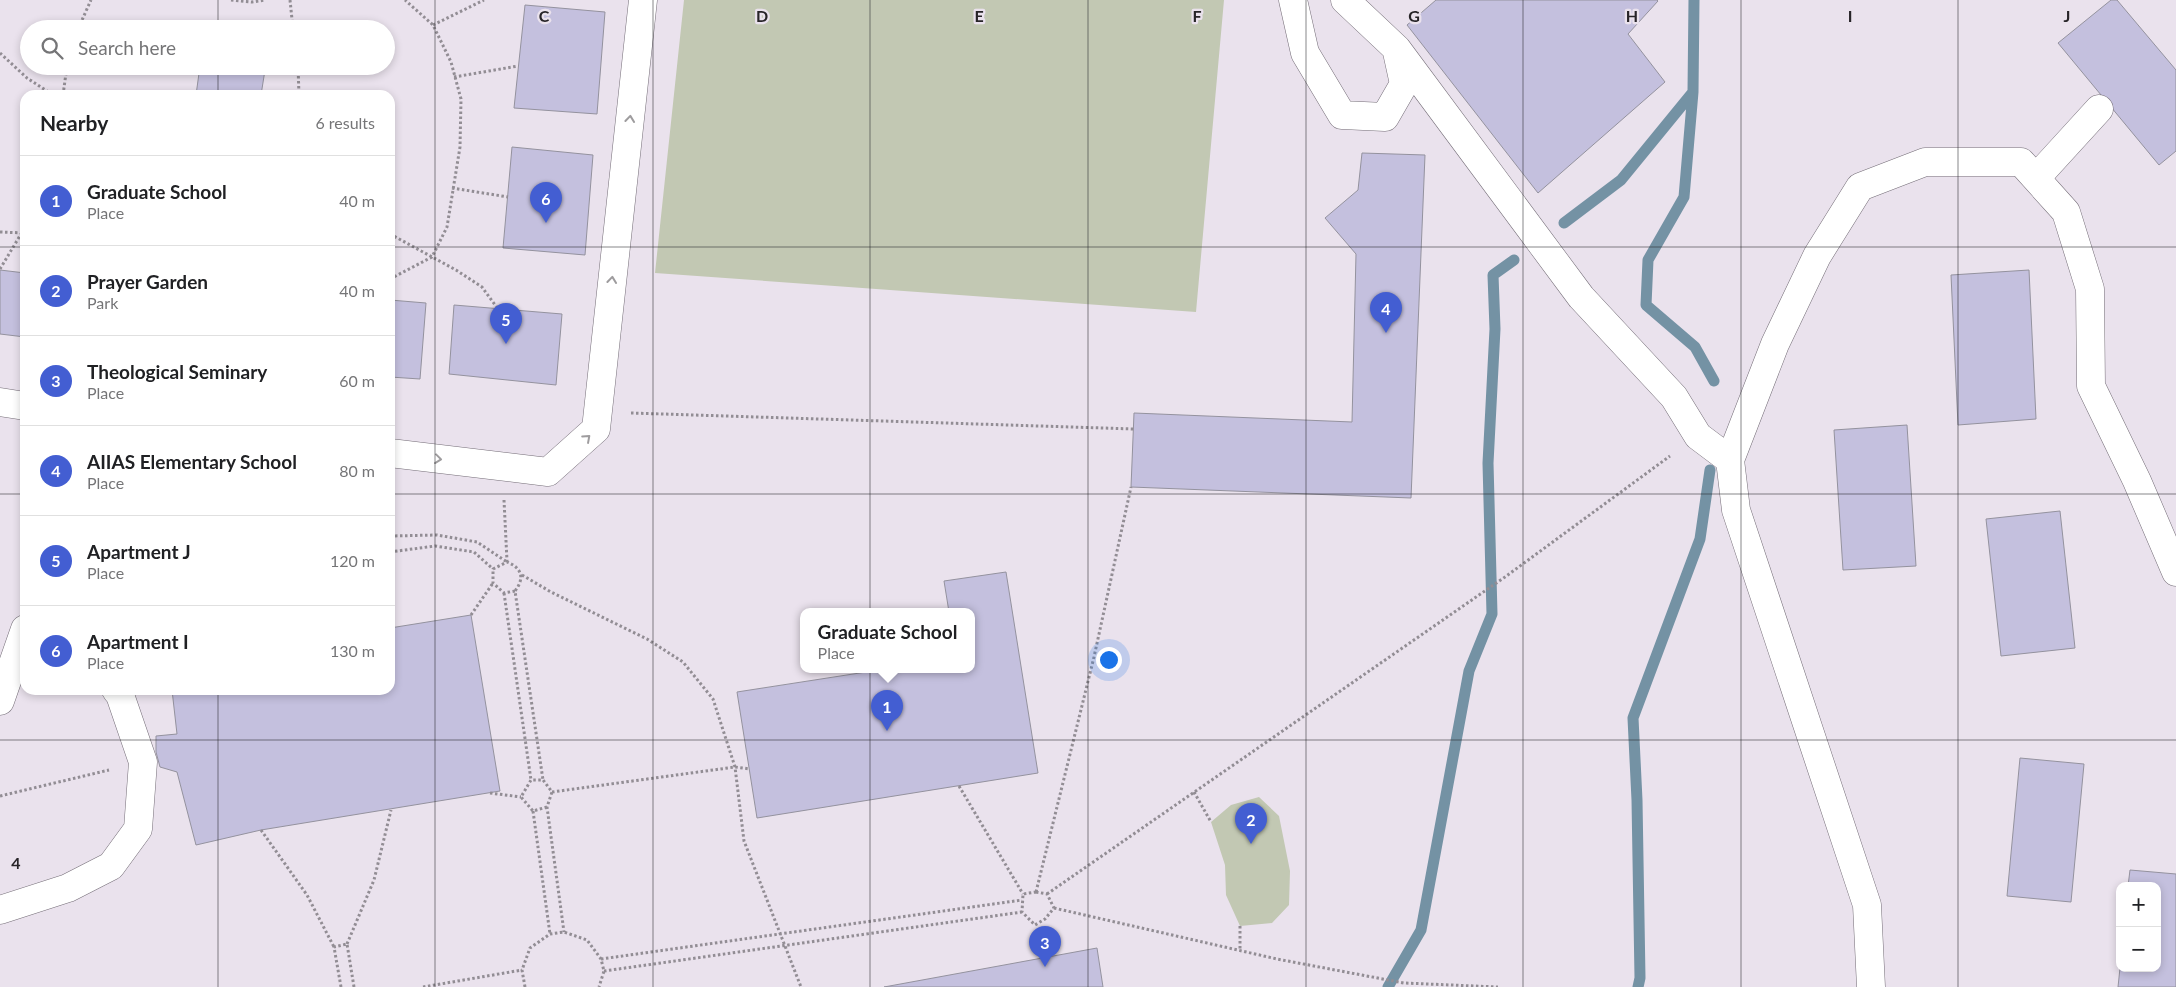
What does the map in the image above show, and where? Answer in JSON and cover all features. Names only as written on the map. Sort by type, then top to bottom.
[{"type":"street","points":[[395,454],[548,472],[596,429],[643,0]]},
{"type":"street","points":[[1293,0],[1305,53],[1342,115],[1385,117],[1404,84],[1396,49]]},
{"type":"street","points":[[1345,0],[1396,49],[1442,108],[1581,297],[1674,397],[1698,436],[1730,460]]},
{"type":"street","points":[[2036,178],[2098,109]]},
{"type":"street","points":[[1871,987],[1867,905],[1736,510],[1730,460],[1775,344],[1817,256],[1860,187],[1925,162],[2021,162],[2066,212],[2090,289],[2091,386],[2137,482],[2176,572]]},
{"type":"street","points":[[0,402],[20,405]]},
{"type":"street","points":[[0,701],[20,643]]},
{"type":"street","points":[[0,910],[68,888],[111,866],[138,829],[143,762],[120,695]]},
{"type":"path","points":[[82,20],[91,0]]},
{"type":"path","points":[[231,0],[252,2],[265,0]]},
{"type":"path","points":[[290,0],[292,20]]},
{"type":"path","points":[[395,277],[432,257],[447,227],[460,137],[461,99],[451,62],[433,25],[405,0]]},
{"type":"path","points":[[433,25],[484,0]]},
{"type":"path","points":[[0,53],[20,71]]},
{"type":"path","points":[[454,77],[518,66]]},
{"type":"path","points":[[25,75],[46,90]]},
{"type":"path","points":[[64,90],[66,75]]},
{"type":"path","points":[[298,75],[299,90]]},
{"type":"path","points":[[452,188],[508,197]]},
{"type":"path","points":[[0,232],[20,233]]},
{"type":"path","points":[[395,237],[456,270],[482,288],[498,309]]},
{"type":"path","points":[[0,269],[20,238]]},
{"type":"path","points":[[598,412],[1134,429]]},
{"type":"path","points":[[1023,894],[1036,892],[1047,894],[1478,596],[1698,436]]},
{"type":"path","points":[[502,466],[507,562]]},
{"type":"path","points":[[1036,892],[1094,657],[1132,487]]},
{"type":"path","points":[[395,536],[437,535],[477,542],[507,562],[517,566],[522,575],[551,592],[647,639],[683,662],[713,699],[735,767],[744,841],[781,933],[783,946],[795,969],[800,987]]},
{"type":"path","points":[[395,551],[435,546],[474,552],[493,570],[493,583],[471,615]]},
{"type":"path","points":[[493,570],[507,562]]},
{"type":"path","points":[[504,593],[515,590],[521,584],[522,575]]},
{"type":"path","points":[[493,583],[504,593],[531,780],[521,797]]},
{"type":"path","points":[[515,590],[543,780],[552,792]]},
{"type":"path","points":[[0,796],[143,762]]},
{"type":"path","points":[[552,792],[735,767],[750,769]]},
{"type":"path","points":[[531,780],[543,780]]},
{"type":"path","points":[[959,786],[1023,894],[1022,912]]},
{"type":"path","points":[[552,792],[547,807],[564,932]]},
{"type":"path","points":[[1194,792],[1211,822]]},
{"type":"path","points":[[490,793],[521,797],[533,810],[550,934]]},
{"type":"path","points":[[533,810],[547,807]]},
{"type":"path","points":[[354,987],[347,944],[374,880],[391,810]]},
{"type":"path","points":[[261,830],[307,895],[334,946],[341,987]]},
{"type":"path","points":[[1047,894],[1054,908]]},
{"type":"path","points":[[601,959],[1022,900]]},
{"type":"path","points":[[604,971],[1022,912],[1036,924],[1054,908]]},
{"type":"path","points":[[1054,908],[1240,950],[1404,983],[1498,987]]},
{"type":"path","points":[[1240,926],[1240,950]]},
{"type":"path","points":[[525,987],[522,970],[530,948],[550,934],[564,932],[587,940],[601,959],[604,971],[599,987]]},
{"type":"path","points":[[334,946],[347,944]]},
{"type":"path","points":[[423,987],[522,970]]},
{"type":"green space","points":[[684,0],[1224,0],[1196,312],[655,273]]},
{"type":"green space","points":[[1259,797],[1279,816],[1290,871],[1289,905],[1272,923],[1240,926],[1226,895],[1225,865],[1211,822],[1231,805]]},
{"type":"building","points":[[1436,0],[1657,0],[1628,34],[1665,82],[1538,193],[1407,25]]},
{"type":"building","points":[[2111,0],[2117,0],[2176,70],[2176,151],[2159,165],[2058,43]]},
{"type":"building","points":[[525,5],[605,12],[597,114],[514,108]]},
{"type":"building","points":[[199,75],[264,75],[262,90],[197,90]]},
{"type":"building","points":[[512,147],[593,155],[585,255],[503,248]]},
{"type":"building","points":[[1362,153],[1425,155],[1411,498],[1131,487],[1134,413],[1352,422],[1356,254],[1325,218],[1358,190]]},
{"type":"building","points":[[0,270],[20,272],[20,336],[0,334]]},
{"type":"building","points":[[2029,270],[2036,419],[1958,425],[1951,275]]},
{"type":"building","points":[[395,300],[426,303],[420,379],[395,377]]},
{"type":"building","points":[[454,305],[562,314],[556,385],[449,374]]},
{"type":"building","points":[[1907,425],[1916,566],[1843,570],[1834,430]]},
{"type":"building","points":[[2060,511],[2075,648],[2001,656],[1986,519]]},
{"type":"building","points":[[1006,572],[1038,773],[757,818],[737,692],[860,673],[975,673],[975,608],[948,608],[944,581]]},
{"type":"building","points":[[471,615],[500,791],[261,830],[196,845],[177,772],[160,767],[156,752],[156,736],[177,734],[173,695],[395,695],[395,627]]},
{"type":"building","points":[[2020,758],[2084,764],[2071,902],[2007,896]]},
{"type":"building","points":[[2130,870],[2176,874],[2176,987],[2118,987],[2120,972],[2161,972],[2161,882],[2128,882]]},
{"type":"building","points":[[1097,948],[1103,987],[884,987]]},
{"type":"waterway","points":[[1564,223],[1621,180],[1693,92],[1694,0]]},
{"type":"waterway","points":[[1693,92],[1684,197],[1648,260],[1646,305],[1695,347],[1714,381]]},
{"type":"waterway","points":[[1388,987],[1421,930],[1469,671],[1492,614],[1488,463],[1495,329],[1493,275],[1514,260]]},
{"type":"waterway","points":[[1638,987],[1640,978],[1637,800],[1633,718],[1700,539],[1710,470]]},
{"type":"place","name":"Apartment I","points":[[546,223]]},
{"type":"place","name":"AIIAS Elementary School","points":[[1386,333]]},
{"type":"place","name":"Apartment J","points":[[506,344]]},
{"type":"place","name":"Graduate School","points":[[887,731]]},
{"type":"place","name":"Prayer Garden","points":[[1251,844]]},
{"type":"place","name":"Theological Seminary","points":[[1045,967]]}]
